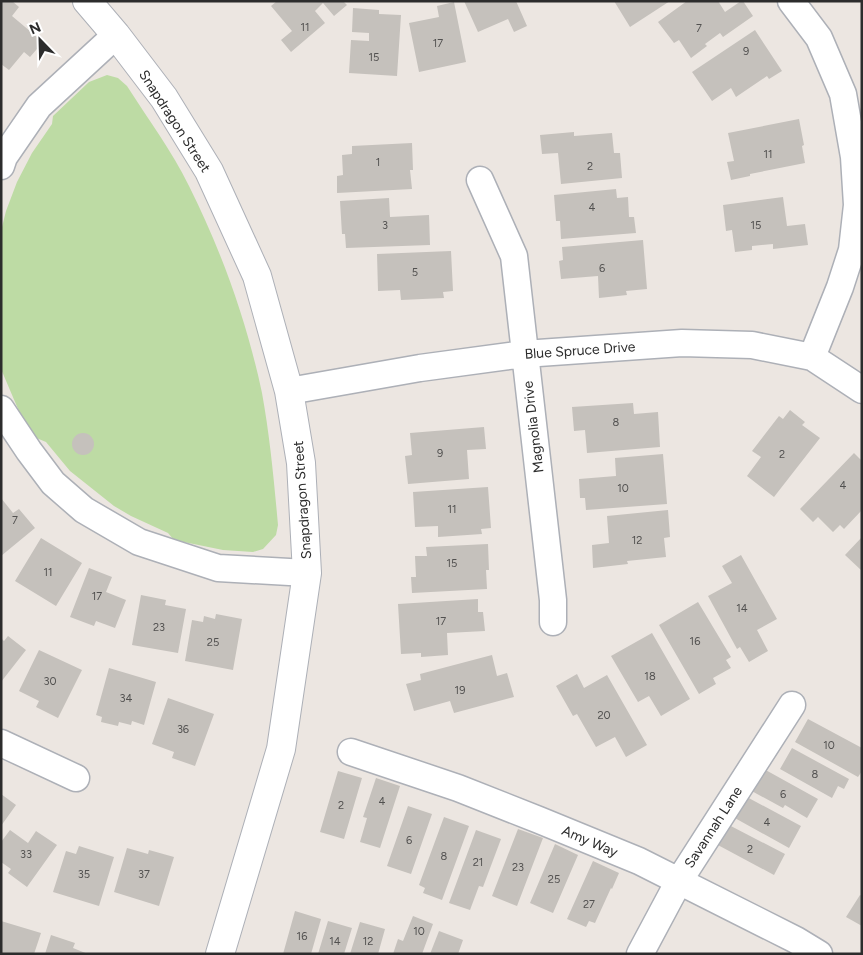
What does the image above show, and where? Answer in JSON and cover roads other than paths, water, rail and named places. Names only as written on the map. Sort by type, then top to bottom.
[{"type":"street","name":"Snapdragon Street","points":[[87,1],[116,35],[164,98],[209,171],[257,276],[290,391],[302,463],[307,573],[281,749],[220,954]]},
{"type":"street","points":[[791,1],[819,38],[843,94],[854,157],[857,205],[852,250],[840,287],[812,357]]},
{"type":"street","points":[[1,166],[4,157],[39,106],[116,35]]},
{"type":"street","name":"Magnolia Drive","points":[[480,180],[514,256],[553,600],[553,622]]},
{"type":"street","name":"Blue Spruce Drive","points":[[290,391],[420,368],[524,354],[682,343],[752,345],[812,357],[862,390]]},
{"type":"street","points":[[1,409],[53,483],[84,510],[139,542],[218,568],[307,573]]},
{"type":"street","name":"Savannah Lane","points":[[640,954],[679,881],[792,704]]},
{"type":"street","points":[[1,743],[76,778]]},
{"type":"street","name":"Amy Way","points":[[351,752],[458,788],[639,862],[796,940],[819,954]]}]
